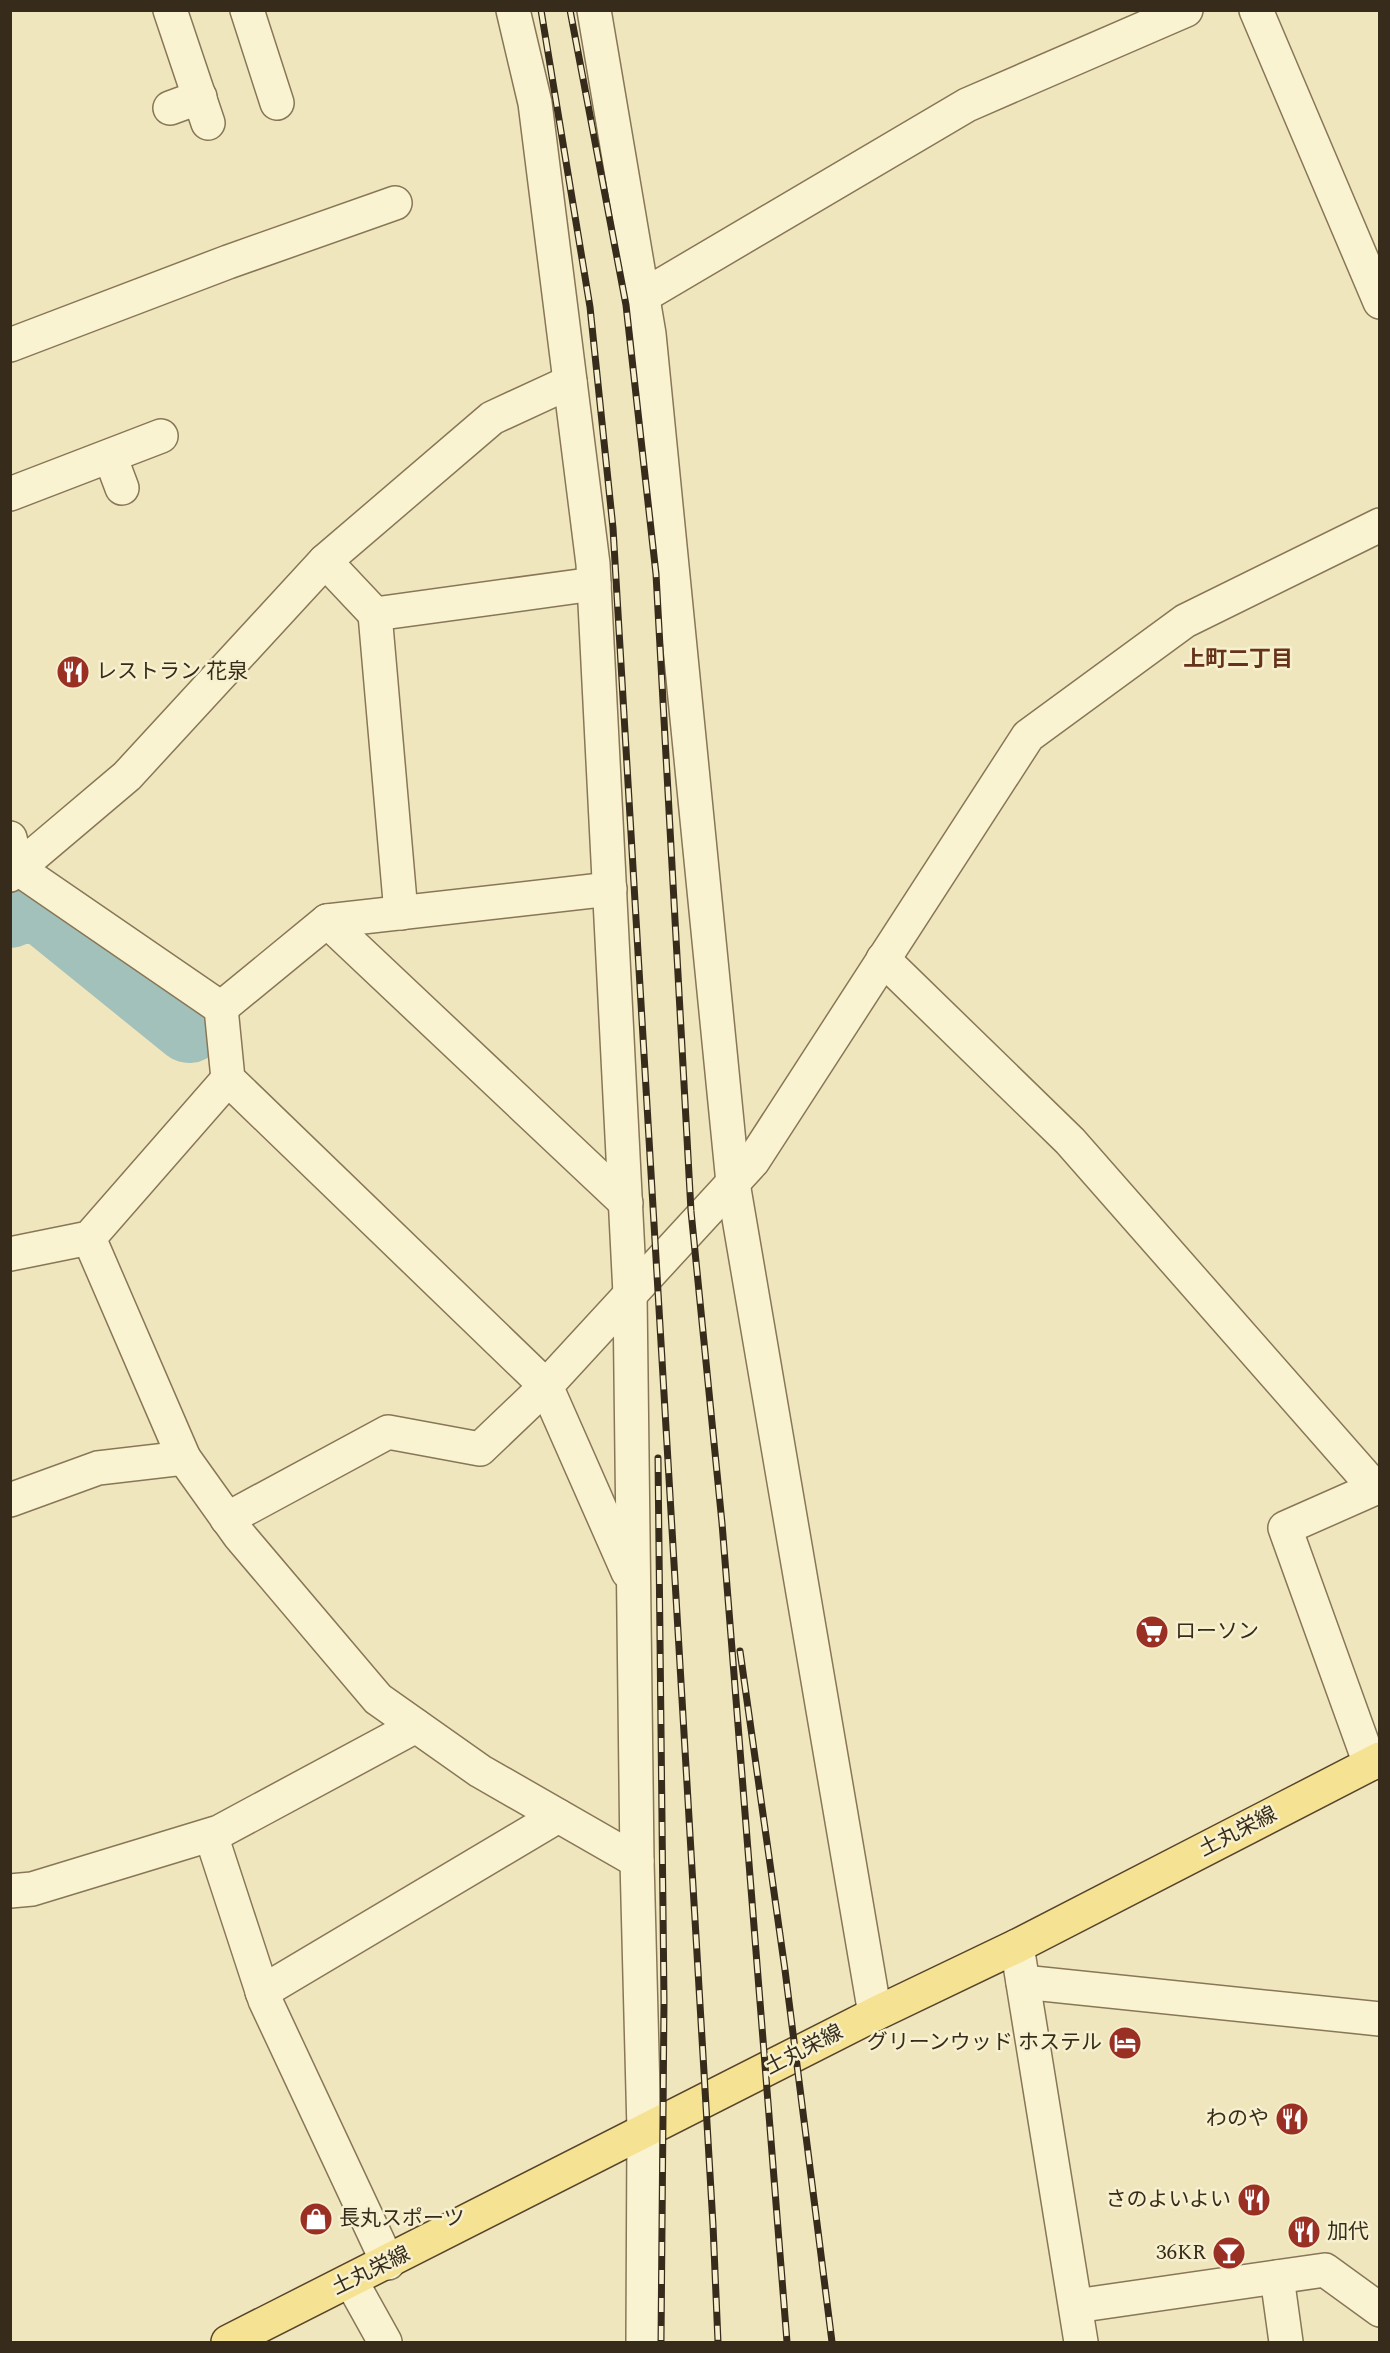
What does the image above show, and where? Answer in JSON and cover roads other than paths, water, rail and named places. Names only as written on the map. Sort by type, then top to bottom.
[{"type":"main road","name":"土丸栄線","points":[[228,2343],[875,2014],[1017,1946],[1375,1761]]},
{"type":"street","points":[[170,10],[193,109]]},
{"type":"street","points":[[247,10],[276,103]]},
{"type":"street","points":[[513,10],[535,103],[594,584],[630,1294],[637,1861],[644,2131],[642,2343]]},
{"type":"street","points":[[594,10],[649,333],[733,1183],[875,2014]]},
{"type":"street","points":[[643,296],[967,105],[1186,10]]},
{"type":"street","points":[[1256,10],[1380,302]]},
{"type":"street","points":[[10,345],[228,262],[395,203]]},
{"type":"street","points":[[570,382],[492,418],[325,561],[127,776],[13,860],[221,1008],[228,1079],[546,1386],[634,1586]]},
{"type":"street","points":[[10,494],[161,436]]},
{"type":"street","points":[[110,456],[122,488]]},
{"type":"street","points":[[228,1519],[388,1432],[480,1449],[546,1386],[753,1161],[1028,736],[1185,621],[1380,525]]},
{"type":"street","points":[[325,561],[375,614],[401,913]]},
{"type":"street","points":[[375,614],[594,584]]},
{"type":"street","points":[[221,1008],[327,921],[610,889]]},
{"type":"street","points":[[327,921],[626,1203]]},
{"type":"street","points":[[883,959],[1070,1141],[1377,1487],[1285,1528],[1375,1761]]},
{"type":"street","points":[[10,1254],[89,1238],[228,1079]]},
{"type":"street","points":[[89,1238],[184,1458],[228,1519],[378,1699],[480,1771],[637,1861]]},
{"type":"street","points":[[10,1500],[98,1468],[184,1458]]},
{"type":"street","points":[[10,1891],[32,1889],[211,1834],[416,1726]]},
{"type":"street","points":[[262,1992],[558,1816]]},
{"type":"street","points":[[211,1834],[262,1992],[388,2263]]},
{"type":"street","points":[[1017,1946],[1081,2343]]},
{"type":"street","points":[[1023,1982],[1380,2019]]},
{"type":"street","points":[[1076,2306],[1325,2270],[1380,2310]]},
{"type":"street","points":[[1277,2277],[1286,2343]]},
{"type":"street","points":[[351,2281],[385,2343]]},
{"type":"waterway","points":[[10,912],[15,908],[42,908],[189,1027]]},
{"type":"railway","points":[[541,10],[590,307],[613,528],[718,2342]]},
{"type":"railway","points":[[570,10],[626,305],[656,574],[691,1211],[722,1523],[787,2342]]},
{"type":"railway","points":[[658,1458],[664,2001],[661,2342]]},
{"type":"railway","points":[[740,1651],[785,1970],[832,2342]]},
{"type":"place","name":"レストラン 花泉","points":[[73,672]]},
{"type":"place","name":"ローソン","points":[[1152,1632]]},
{"type":"place","name":"グリーンウッド ホステル","points":[[1125,2043]]},
{"type":"place","name":"わのや","points":[[1292,2119]]},
{"type":"place","name":"さのよいよい","points":[[1254,2200]]},
{"type":"place","name":"長丸スポーツ","points":[[316,2219]]},
{"type":"place","name":"加代","points":[[1304,2232]]},
{"type":"place","name":"36KR","points":[[1229,2253]]},
{"type":"district","name":"上町二丁目","points":[[1238,659]]}]
